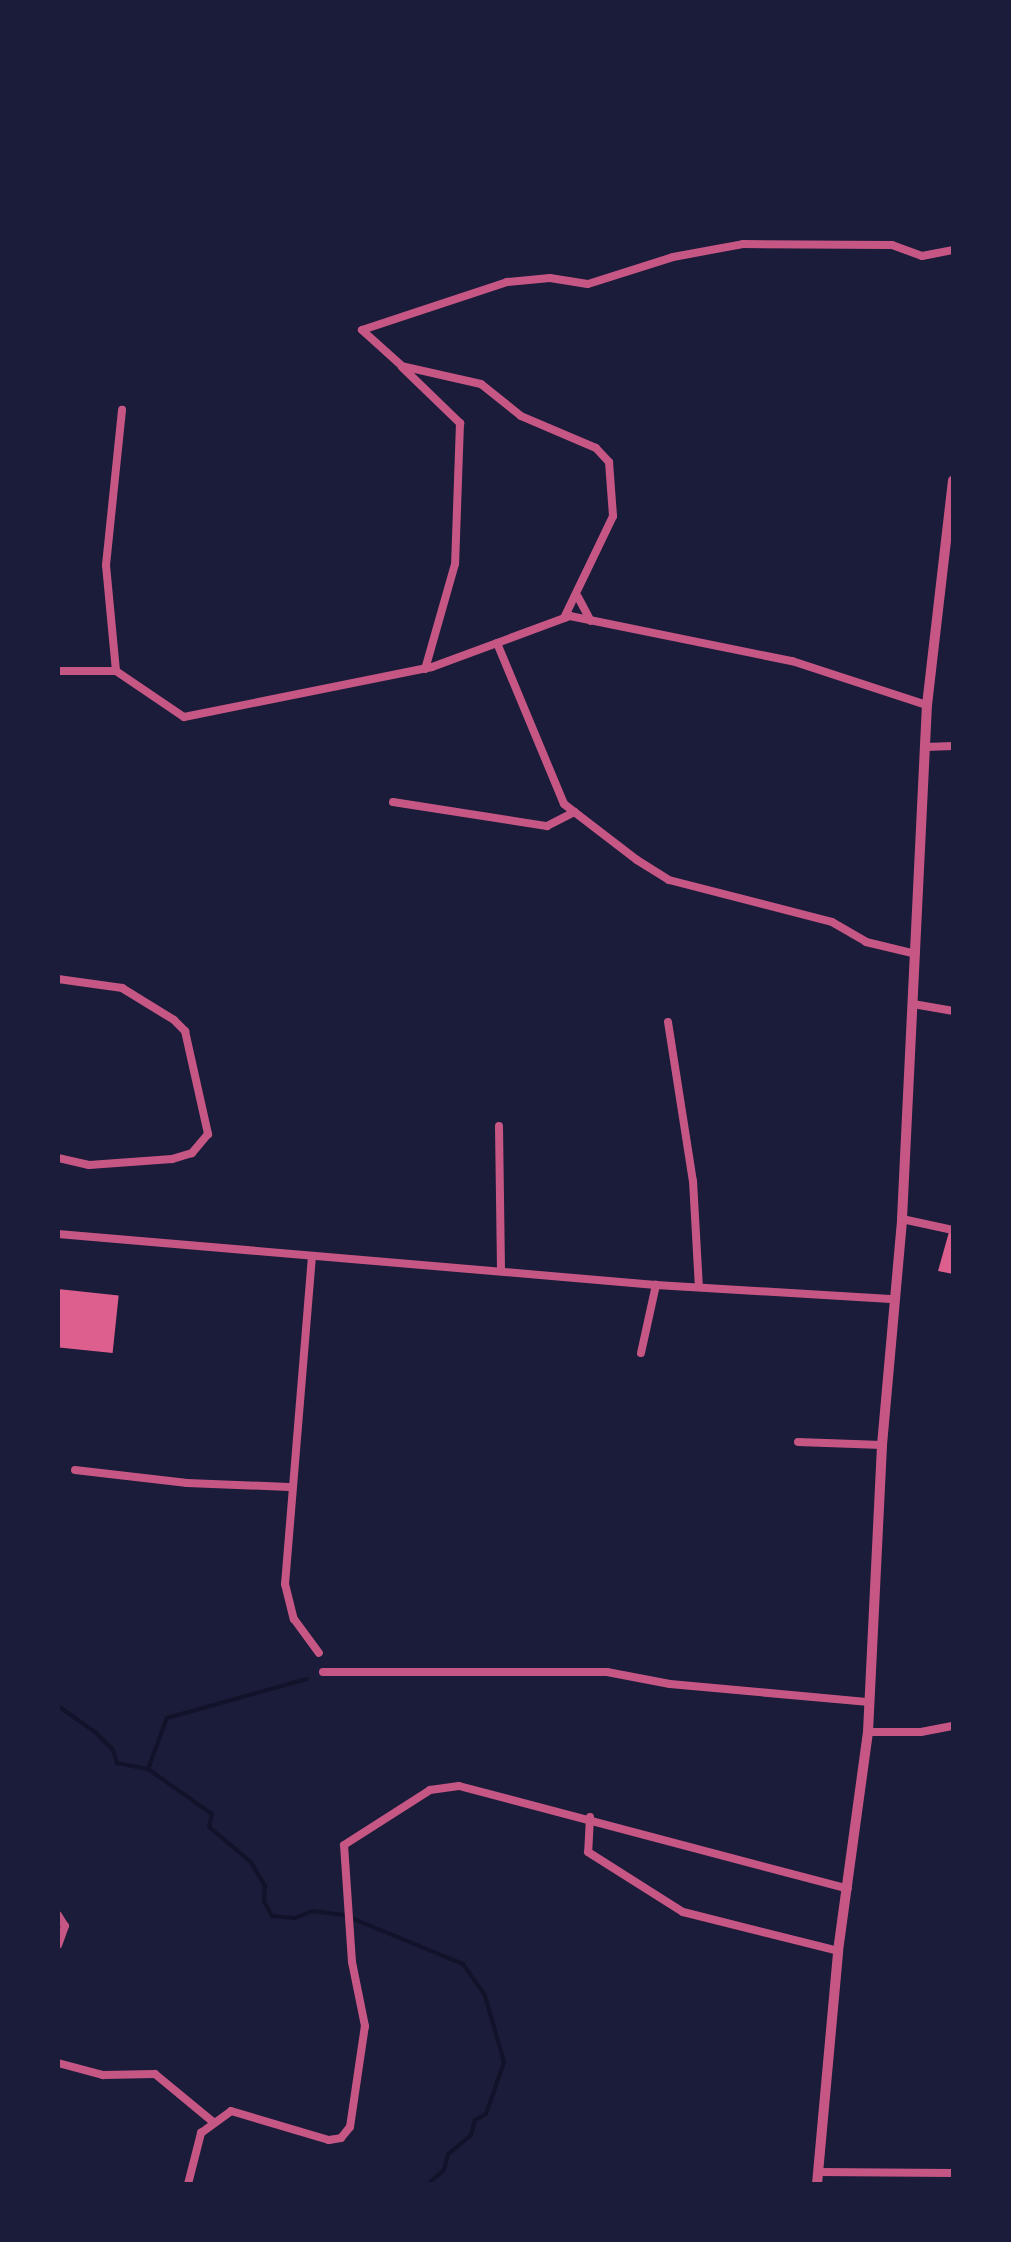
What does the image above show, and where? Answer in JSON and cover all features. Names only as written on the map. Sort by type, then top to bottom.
[{"type":"street","points":[[425,669],[455,564],[460,423],[362,330],[507,282],[550,278],[588,284],[673,257],[776,241],[892,245],[922,256],[953,250]]},
{"type":"street","points":[[402,366],[481,384],[521,416],[596,448],[609,462],[613,516],[578,597],[564,618]]},
{"type":"street","points":[[116,671],[106,565],[122,410]]},
{"type":"street","points":[[817,2184],[838,1951],[868,1732],[882,1445],[902,1219],[927,705],[953,480]]},
{"type":"street","points":[[578,597],[591,621]]},
{"type":"street","points":[[58,671],[116,671],[184,717],[425,669],[564,618],[792,661],[927,705]]},
{"type":"street","points":[[497,643],[564,804],[669,880],[832,922],[866,942],[916,954]]},
{"type":"street","points":[[925,747],[953,746]]},
{"type":"street","points":[[393,802],[547,826],[575,812]]},
{"type":"street","points":[[58,979],[131,991],[185,1031],[208,1134],[192,1153],[172,1159],[89,1165],[58,1158]]},
{"type":"street","points":[[913,1004],[953,1011]]},
{"type":"street","points":[[668,1022],[693,1181],[699,1287]]},
{"type":"street","points":[[499,1126],[501,1270]]},
{"type":"street","points":[[902,1219],[953,1230]]},
{"type":"street","points":[[58,1234],[656,1285],[895,1299]]},
{"type":"street","points":[[312,1256],[289,1487],[287,1603],[319,1653]]},
{"type":"street","points":[[641,1353],[656,1285]]},
{"type":"street","points":[[798,1442],[882,1445]]},
{"type":"street","points":[[75,1470],[187,1483],[289,1487]]},
{"type":"street","points":[[323,1672],[607,1672],[670,1684],[869,1702]]},
{"type":"street","points":[[868,1732],[921,1732],[953,1726]]},
{"type":"street","points":[[188,2184],[201,2133],[212,2121],[231,2111],[245,2112],[329,2140],[341,2138],[350,2127],[365,2026],[350,1931],[344,1845],[430,1790],[459,1786],[590,1817],[848,1889]]},
{"type":"street","points":[[590,1817],[588,1852],[683,1912],[838,1951]]},
{"type":"street","points":[[58,1915],[65,1926],[58,1945]]},
{"type":"street","points":[[58,2063],[103,2075],[155,2074],[212,2121]]},
{"type":"street","points":[[818,2172],[953,2173]]},
{"type":"building","points":[[949,1232],[953,1232],[953,1274],[938,1271]]},
{"type":"building","points":[[58,1289],[119,1295],[113,1353],[58,1347]]},
{"type":"waterway","points":[[148,1769],[167,1718],[307,1679]]},
{"type":"waterway","points":[[58,1706],[95,1732],[113,1750],[117,1763],[148,1769],[212,1814],[209,1827],[251,1862],[265,1886],[264,1901],[272,1916],[295,1918],[312,1911],[344,1915],[463,1964],[485,1996],[504,2062],[486,2114],[475,2120],[471,2135],[448,2154],[444,2170],[428,2184]]}]
